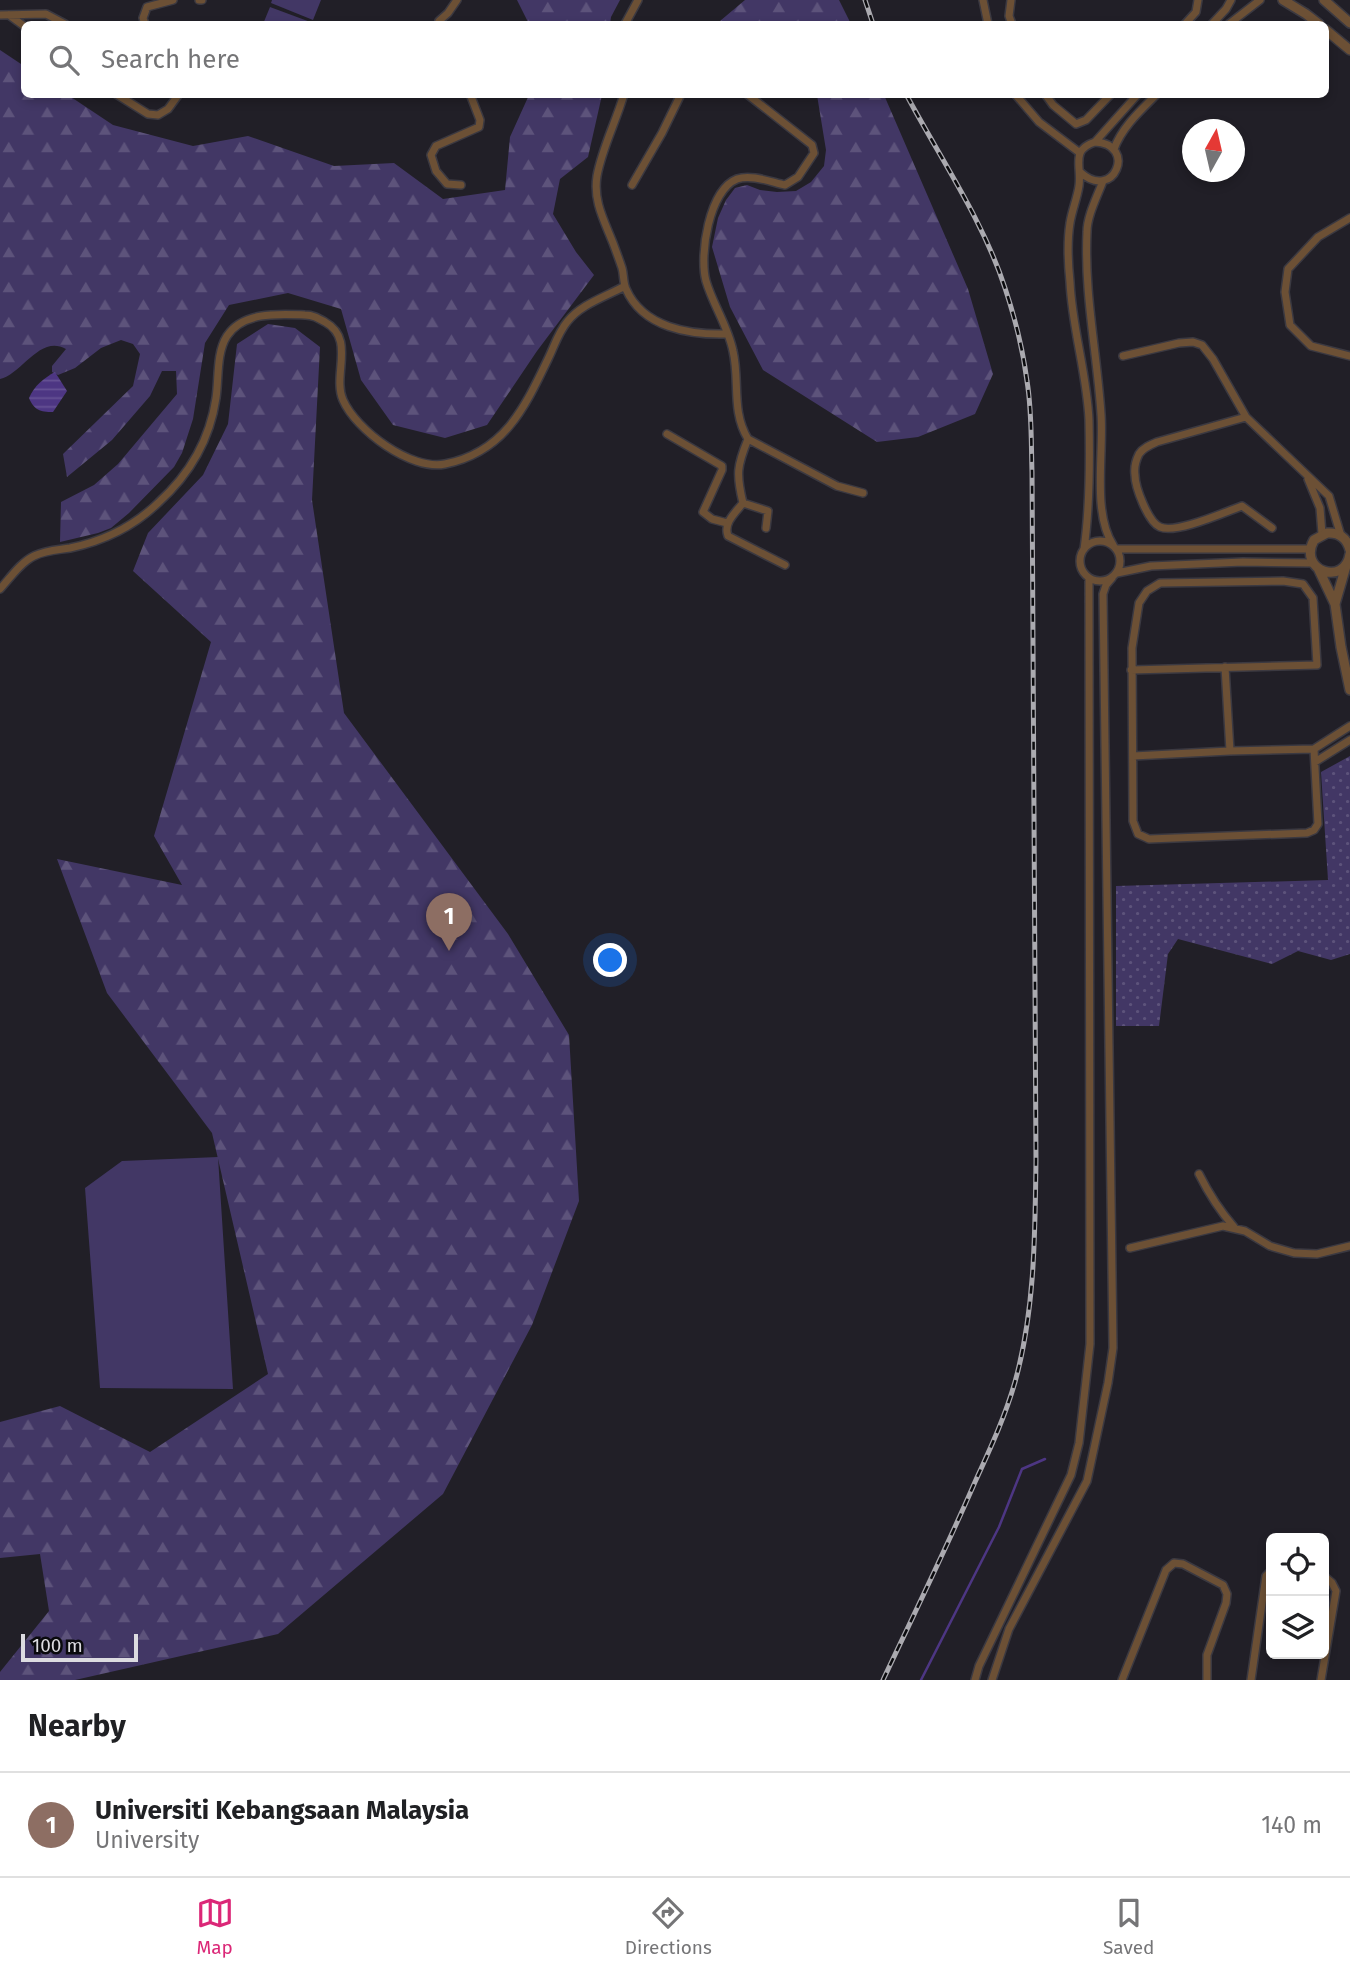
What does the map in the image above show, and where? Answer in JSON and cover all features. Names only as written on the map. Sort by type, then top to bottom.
[{"type":"street","points":[[144,21],[147,8],[173,0]]},
{"type":"street","points":[[439,21],[449,13],[457,0]]},
{"type":"street","points":[[627,21],[638,0]]},
{"type":"street","points":[[983,0],[987,21]]},
{"type":"street","points":[[1011,21],[1009,16],[1012,0]]},
{"type":"street","points":[[1188,21],[1196,12],[1198,0]]},
{"type":"street","points":[[1215,21],[1227,9],[1231,0]]},
{"type":"street","points":[[1233,21],[1259,0]]},
{"type":"street","points":[[1283,0],[1316,21]]},
{"type":"street","points":[[1325,0],[1350,23]]},
{"type":"street","points":[[4,15],[47,14],[60,21]]},
{"type":"street","points":[[4,15],[21,24]]},
{"type":"street","points":[[1329,33],[1350,50]]},
{"type":"street","points":[[122,98],[148,114],[158,115],[168,109],[176,98]]},
{"type":"street","points":[[461,185],[447,184],[436,171],[431,155],[436,146],[479,127],[480,120],[472,98]]},
{"type":"street","points":[[623,98],[604,148],[597,177],[596,201],[622,268],[625,286],[632,300],[643,312],[661,324],[685,332],[727,334]]},
{"type":"street","points":[[632,185],[679,98]]},
{"type":"street","points":[[752,98],[812,145],[814,153],[798,177],[785,185],[749,177],[738,179],[729,185],[713,210],[707,227],[704,243],[705,278],[734,353],[738,417],[748,439],[837,485],[863,493]]},
{"type":"street","points":[[1018,98],[1039,122],[1080,153]]},
{"type":"street","points":[[1048,98],[1076,124],[1086,120],[1107,98]]},
{"type":"street","points":[[1095,142],[1134,98]]},
{"type":"street","points":[[1114,149],[1124,131],[1153,98]]},
{"type":"street","points":[[1080,172],[1094,181],[1110,178],[1118,168],[1118,155],[1103,142],[1088,144],[1080,153],[1079,187],[1070,223],[1070,283],[1089,418],[1088,523],[1080,561],[1084,573],[1089,578],[1105,581],[1114,575],[1151,566],[1243,562],[1315,566],[1327,573],[1343,569],[1349,553]]},
{"type":"street","points":[[992,1680],[1009,1629],[1087,1481],[1108,1383],[1112,1348],[1103,594],[1121,561],[1105,533],[1101,503],[1103,433],[1087,286],[1086,229],[1102,181]]},
{"type":"street","points":[[1350,218],[1318,237],[1288,269],[1285,292],[1290,325],[1311,346],[1350,356]]},
{"type":"street","points":[[0,589],[32,556],[102,540],[132,525],[181,479],[205,440],[216,399],[221,352],[227,336],[251,318],[264,315],[312,315],[330,325],[341,341],[342,399],[355,420],[402,456],[418,462],[441,465],[466,459],[501,437],[525,403],[566,323],[581,308],[625,286]]},
{"type":"street","points":[[1123,356],[1179,343],[1193,342],[1202,345],[1246,417],[1329,496],[1349,553],[1335,604]]},
{"type":"street","points":[[1246,417],[1145,447],[1135,466],[1134,478],[1152,520],[1159,527],[1169,529],[1192,524],[1242,506],[1272,528]]},
{"type":"street","points":[[667,435],[722,466],[703,512],[712,519],[727,523]]},
{"type":"street","points":[[748,439],[737,473],[743,503],[727,523],[726,532],[728,537],[785,565]]},
{"type":"street","points":[[1306,475],[1320,508],[1322,534]]},
{"type":"street","points":[[743,503],[768,511],[766,528]]},
{"type":"street","points":[[1341,536],[1322,534],[1314,540],[1310,549],[1315,566],[1335,604],[1344,668],[1350,690]]},
{"type":"street","points":[[1084,549],[1097,541],[1105,541],[1115,547],[1310,549]]},
{"type":"street","points":[[975,1680],[979,1666],[1071,1475],[1079,1443],[1090,1344],[1089,578]]},
{"type":"street","points":[[1131,670],[1317,665],[1313,598],[1303,584],[1283,581],[1160,583],[1147,591],[1139,603],[1131,670],[1133,821],[1138,834],[1149,839],[1307,833],[1314,830],[1318,824],[1314,749]]},
{"type":"street","points":[[1225,667],[1230,751]]},
{"type":"street","points":[[1133,755],[1314,749],[1350,726]]},
{"type":"street","points":[[1315,762],[1350,740]]},
{"type":"street","points":[[1199,1174],[1209,1195],[1234,1227]]},
{"type":"street","points":[[1130,1248],[1223,1226],[1245,1231],[1270,1247],[1294,1253],[1317,1254],[1350,1246]]},
{"type":"street","points":[[1122,1680],[1166,1570],[1174,1563],[1182,1564],[1223,1585],[1227,1594],[1207,1655],[1207,1680]]},
{"type":"street","points":[[1251,1680],[1266,1576]]},
{"type":"street","points":[[1321,1680],[1336,1591],[1329,1580]]},
{"type":"green space","points":[[272,0],[321,0],[313,20],[271,3]]},
{"type":"green space","points":[[517,0],[620,0],[610,21],[528,21]]},
{"type":"green space","points":[[745,0],[839,0],[850,21],[720,21]]},
{"type":"green space","points":[[270,7],[308,21],[264,21]]},
{"type":"green space","points":[[0,50],[21,64],[21,98],[72,98],[113,125],[193,146],[248,136],[334,166],[394,163],[443,199],[505,190],[510,137],[528,98],[601,98],[588,157],[560,179],[553,214],[576,252],[594,275],[537,351],[487,425],[445,438],[393,425],[361,380],[341,309],[288,293],[229,305],[205,343],[193,419],[182,453],[174,467],[111,528],[60,542],[61,502],[94,485],[118,464],[177,394],[176,371],[162,371],[150,396],[112,440],[67,477],[63,454],[133,386],[140,354],[133,344],[121,340],[101,348],[75,368],[58,375],[52,372],[52,366],[66,349],[48,347],[0,379]]},
{"type":"green space","points":[[817,98],[885,98],[968,289],[993,374],[975,414],[918,437],[877,442],[763,370],[730,307],[712,247],[718,218],[735,188],[747,185],[760,190],[796,191],[811,182],[824,166],[826,150]]},
{"type":"green space","points":[[268,324],[295,328],[320,347],[312,500],[344,713],[508,934],[569,1035],[579,1201],[532,1325],[443,1494],[278,1634],[75,1680],[0,1680],[0,1672],[49,1611],[40,1554],[0,1558],[0,1422],[60,1406],[150,1452],[268,1374],[212,1133],[107,993],[57,859],[182,885],[154,836],[211,642],[133,571],[148,533],[203,475],[228,424],[237,344]]},
{"type":"green space","points":[[1350,756],[1350,954],[1331,960],[1298,951],[1272,964],[1178,939],[1168,954],[1159,1026],[1116,1026],[1116,886],[1328,880],[1321,772]]},
{"type":"green space","points":[[218,1157],[233,1389],[100,1388],[85,1188],[122,1161]]},
{"type":"shaded area","points":[[55,372],[67,391],[53,412],[41,411],[35,408],[29,398],[40,383]]},
{"type":"waterway","points":[[921,1680],[999,1527],[1022,1469],[1045,1459]]},
{"type":"railway","points":[[865,0],[872,21]]},
{"type":"railway","points":[[883,1680],[964,1507],[1011,1395],[1027,1327],[1036,1188],[1032,472],[1029,392],[1015,322],[996,263],[973,214],[908,98]]},
{"type":"place","name":"Universiti Kebangsaan Malaysia","points":[[449,951]]}]
